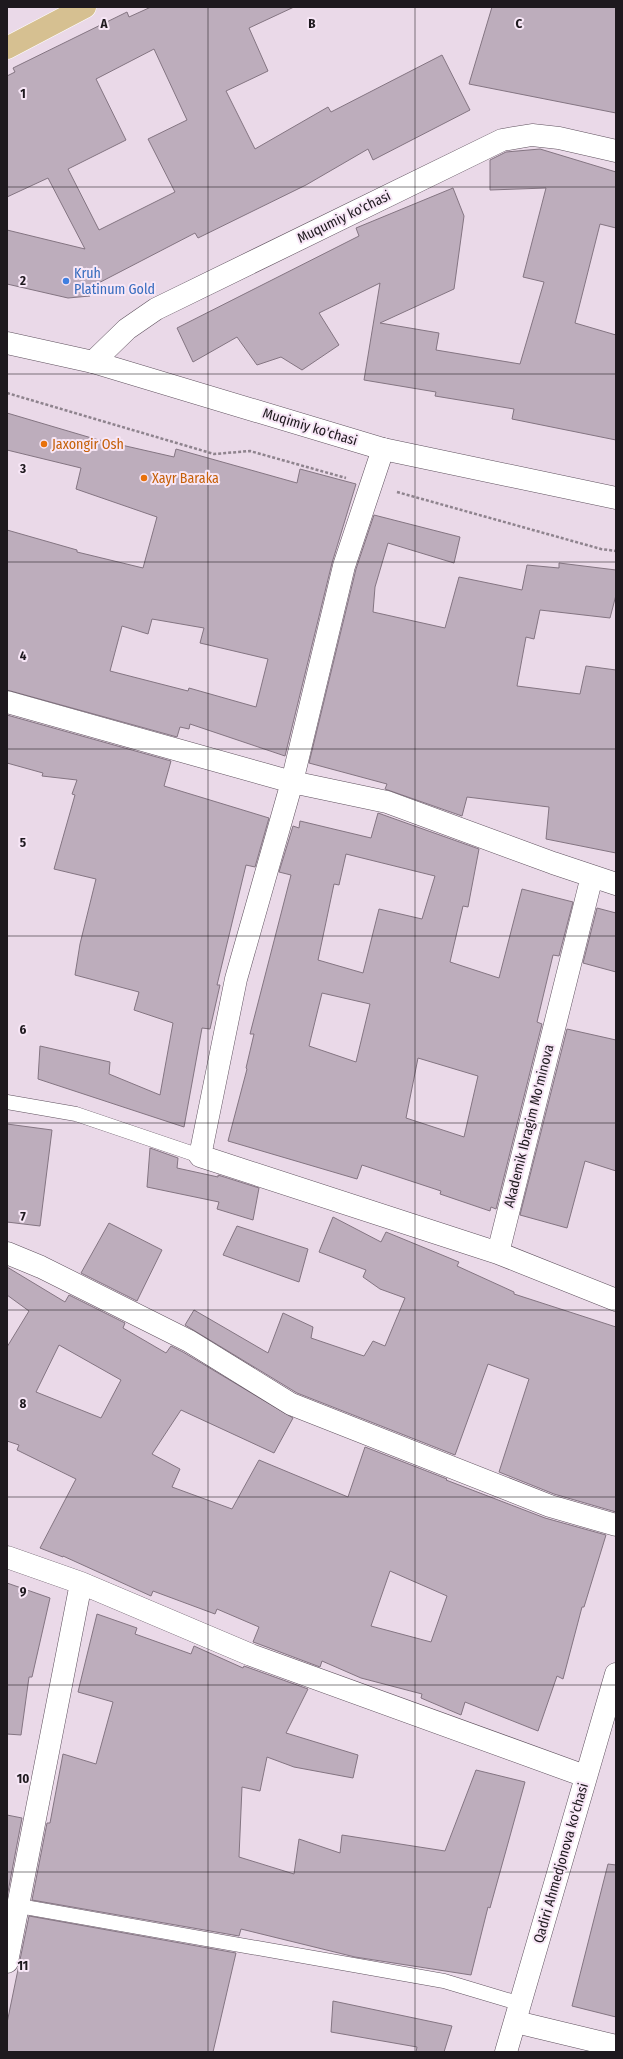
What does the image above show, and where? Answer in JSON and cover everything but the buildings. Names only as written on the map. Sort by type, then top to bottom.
[{"type":"main road","points":[[7,48],[85,7]]},
{"type":"street","name":"Muqumiy ko'chasi","points":[[93,362],[127,329],[156,309],[502,140],[532,135],[559,138],[616,151]]},
{"type":"street","name":"Muqimiy ko'chasi","points":[[7,343],[93,362],[383,449],[616,498]]},
{"type":"street","points":[[383,449],[344,566],[292,782],[236,979],[200,1156],[498,1253],[616,1300]]},
{"type":"street","points":[[7,702],[292,782],[387,802],[616,884]]},
{"type":"street","name":"Akademik Ibragim Mo'minova","points":[[498,1253],[592,876]]},
{"type":"street","points":[[7,1253],[41,1267],[188,1341],[291,1404],[550,1506],[616,1525]]},
{"type":"street","points":[[7,1557],[81,1583],[251,1655],[585,1776]]},
{"type":"street","points":[[7,1962],[81,1583]]},
{"type":"street","name":"Qadiri Ahmedjonova ko'chasi","points":[[506,2052],[585,1776],[615,1682]]},
{"type":"street","points":[[518,2013],[616,2046]]},
{"type":"lane","points":[[7,1102],[76,1114],[200,1156]]},
{"type":"lane","points":[[19,1906],[444,1981],[518,2013]]},
{"type":"path","points":[[7,393],[214,454],[250,451],[616,551]]},
{"type":"place","name":"Kruh Platinum Gold","points":[[66,281]]},
{"type":"place","name":"Jaxongir Osh","points":[[44,444]]},
{"type":"place","name":"Xayr Baraka","points":[[144,478]]}]
